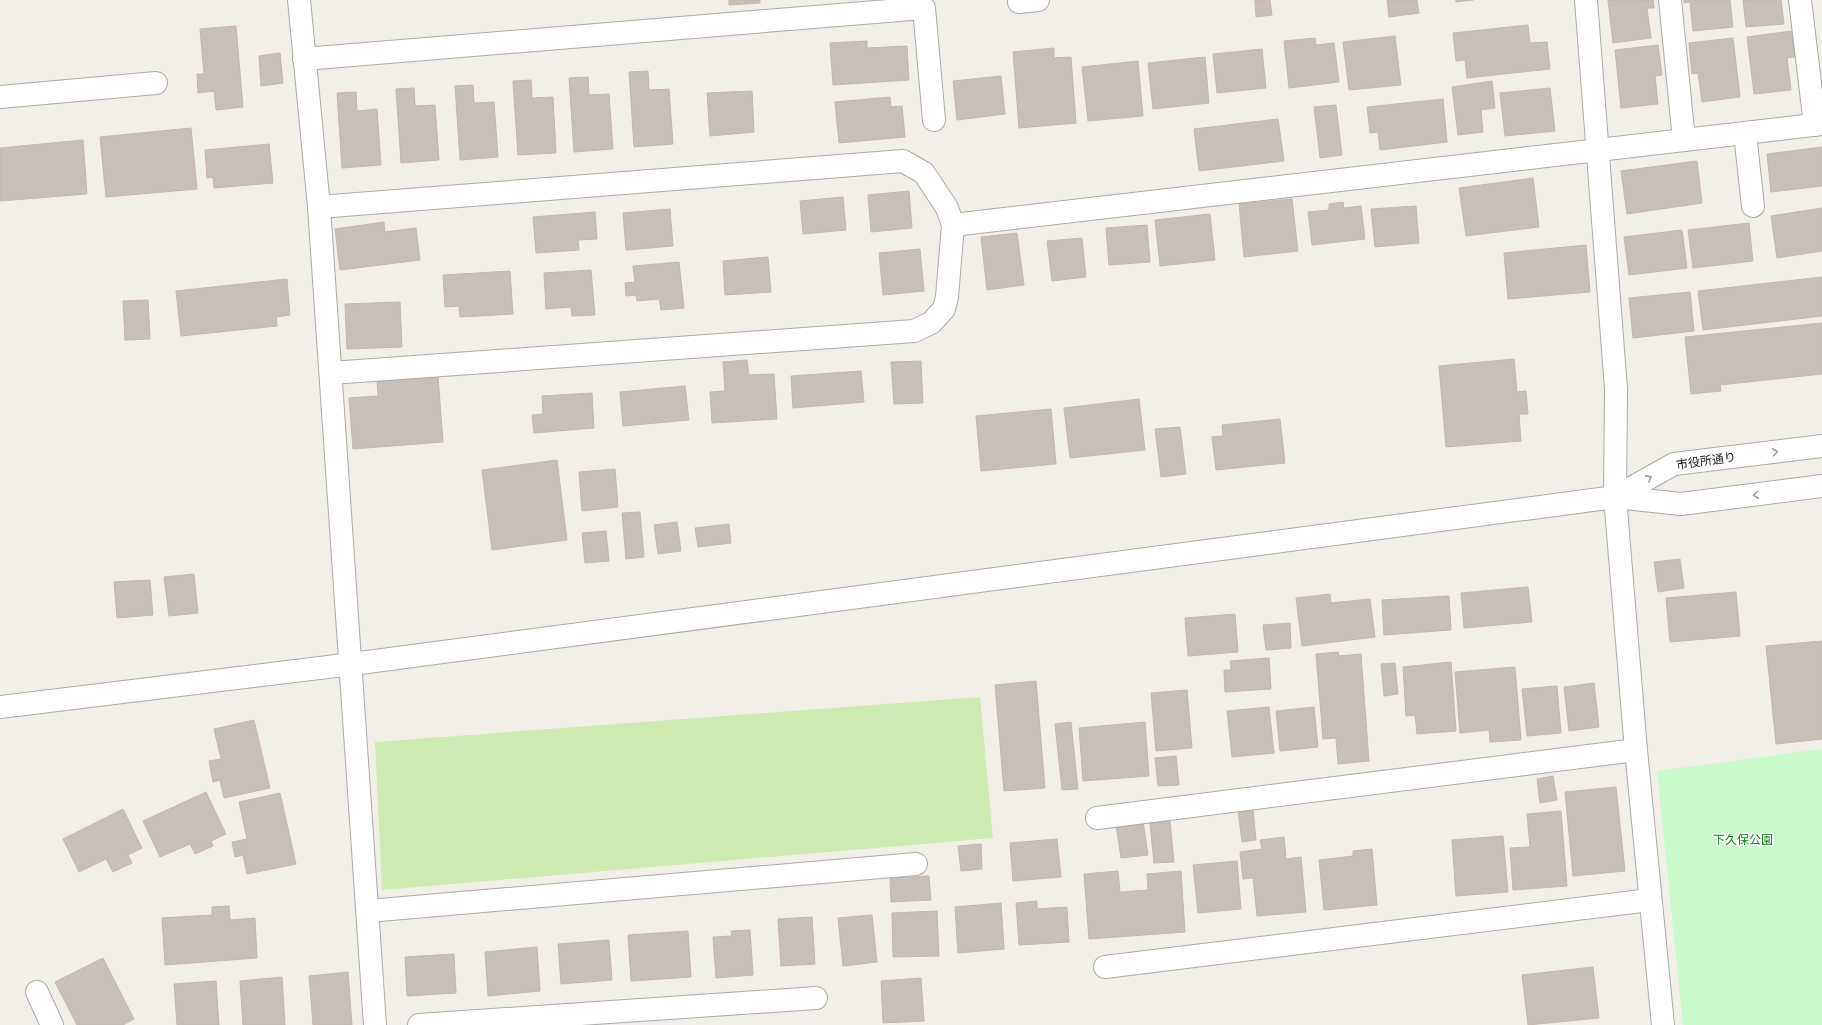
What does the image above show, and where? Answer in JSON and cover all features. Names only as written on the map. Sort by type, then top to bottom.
[{"type":"street","points":[[299,0],[319,207],[352,664],[375,1025]]},
{"type":"street","points":[[1586,0],[1616,389],[1615,497],[1636,750],[1663,1025]]},
{"type":"street","points":[[1670,0],[1684,140]]},
{"type":"street","points":[[953,225],[1745,134],[1818,124],[1800,0]]},
{"type":"street","points":[[304,59],[924,8],[934,120]]},
{"type":"street","points":[[0,97],[156,83]]},
{"type":"street","points":[[1745,134],[1754,206]]},
{"type":"street","points":[[319,207],[903,161],[924,173],[947,208],[953,225],[947,297],[944,309],[931,323],[914,331],[331,373]]},
{"type":"street","name":"市役所通り","points":[[1615,497],[1674,464],[1822,446]]},
{"type":"street","points":[[0,707],[352,664],[1615,497],[1681,504],[1822,486]]},
{"type":"street","points":[[1097,818],[1636,750]]},
{"type":"street","points":[[368,911],[916,864]]},
{"type":"street","points":[[1105,967],[1650,900]]},
{"type":"street","points":[[37,992],[52,1025]]},
{"type":"street","points":[[419,1025],[816,998]]},
{"type":"green space","points":[[980,697],[993,838],[382,890],[375,742]]},
{"type":"green space","name":"下久保公園","points":[[1822,749],[1822,1025],[1683,1025],[1657,771]]},
{"type":"building","points":[[729,0],[760,0],[760,3],[729,5]]},
{"type":"building","points":[[1255,0],[1270,0],[1272,15],[1256,17]]},
{"type":"building","points":[[1387,0],[1417,0],[1419,13],[1389,17]]},
{"type":"building","points":[[1456,0],[1473,0],[1456,2]]},
{"type":"building","points":[[1608,0],[1653,0],[1654,8],[1647,8],[1651,38],[1613,43]]},
{"type":"building","points":[[1684,0],[1730,0],[1733,27],[1693,31],[1690,2],[1684,3]]},
{"type":"building","points":[[1743,0],[1781,0],[1784,24],[1746,27]]},
{"type":"building","points":[[1528,25],[1530,43],[1547,42],[1550,69],[1467,78],[1465,60],[1456,61],[1453,33]]},
{"type":"building","points":[[236,26],[243,107],[216,110],[214,91],[198,93],[197,74],[204,74],[200,29]]},
{"type":"building","points":[[1792,31],[1795,57],[1787,58],[1791,90],[1754,94],[1747,37]]},
{"type":"building","points":[[1395,36],[1401,85],[1349,90],[1343,42]]},
{"type":"building","points":[[1315,38],[1316,45],[1334,43],[1339,82],[1289,88],[1284,41]]},
{"type":"building","points":[[1733,38],[1740,97],[1702,102],[1698,73],[1692,74],[1689,43]]},
{"type":"building","points":[[867,41],[867,48],[907,46],[909,80],[833,85],[830,43]]},
{"type":"building","points":[[1658,45],[1662,75],[1655,76],[1658,104],[1621,108],[1615,50]]},
{"type":"building","points":[[1054,48],[1054,58],[1071,57],[1076,123],[1019,128],[1013,52]]},
{"type":"building","points":[[1262,49],[1266,88],[1217,93],[1213,54]]},
{"type":"building","points":[[280,53],[283,83],[261,86],[259,56]]},
{"type":"building","points":[[1205,57],[1209,103],[1153,109],[1148,63]]},
{"type":"building","points":[[1138,61],[1143,116],[1088,121],[1082,67]]},
{"type":"building","points":[[648,71],[649,90],[669,89],[673,144],[634,147],[629,72]]},
{"type":"building","points":[[1001,76],[1005,114],[957,120],[953,81]]},
{"type":"building","points":[[588,77],[589,95],[609,94],[613,149],[574,152],[569,78]]},
{"type":"building","points":[[531,80],[532,98],[553,97],[556,153],[518,155],[513,81]]},
{"type":"building","points":[[1492,81],[1495,108],[1481,110],[1483,132],[1458,135],[1452,87]]},
{"type":"building","points":[[473,85],[474,103],[494,102],[498,157],[460,160],[455,86]]},
{"type":"building","points":[[414,88],[415,106],[435,105],[439,160],[401,163],[396,89]]},
{"type":"building","points":[[1550,88],[1555,131],[1505,136],[1500,93]]},
{"type":"building","points":[[752,91],[754,132],[710,136],[707,93]]},
{"type":"building","points":[[356,92],[357,111],[377,109],[381,165],[342,168],[337,93]]},
{"type":"building","points":[[890,97],[891,107],[902,106],[905,137],[839,143],[835,102]]},
{"type":"building","points":[[1443,99],[1447,142],[1380,150],[1378,132],[1370,133],[1367,107]]},
{"type":"building","points":[[1336,105],[1342,155],[1320,158],[1314,107]]},
{"type":"building","points":[[1278,119],[1284,161],[1199,171],[1194,129]]},
{"type":"building","points":[[191,128],[197,189],[106,197],[100,137]]},
{"type":"building","points":[[83,140],[87,194],[0,201],[0,148]]},
{"type":"building","points":[[269,144],[273,183],[214,188],[213,177],[207,178],[205,150]]},
{"type":"building","points":[[1822,147],[1822,186],[1771,192],[1767,154]]},
{"type":"building","points":[[1697,161],[1702,203],[1627,214],[1621,171]]},
{"type":"building","points":[[1533,178],[1539,227],[1466,236],[1459,188]]},
{"type":"building","points":[[909,191],[912,228],[871,232],[868,195]]},
{"type":"building","points":[[843,197],[846,230],[803,234],[800,201]]},
{"type":"building","points":[[1292,199],[1298,251],[1244,257],[1239,204]]},
{"type":"building","points":[[1343,202],[1344,208],[1361,206],[1365,239],[1312,245],[1308,212],[1329,210],[1329,204]]},
{"type":"building","points":[[1416,206],[1419,243],[1375,247],[1371,209]]},
{"type":"building","points":[[1822,208],[1822,251],[1777,258],[1771,216]]},
{"type":"building","points":[[670,209],[673,246],[626,250],[623,213]]},
{"type":"building","points":[[595,212],[597,239],[578,240],[579,250],[536,253],[533,217]]},
{"type":"building","points":[[1210,214],[1215,260],[1160,266],[1155,220]]},
{"type":"building","points":[[384,222],[385,232],[416,228],[420,260],[340,270],[335,229]]},
{"type":"building","points":[[1749,223],[1753,261],[1693,268],[1688,230]]},
{"type":"building","points":[[1147,225],[1150,262],[1109,265],[1106,228]]},
{"type":"building","points":[[1682,230],[1687,268],[1629,275],[1624,237]]},
{"type":"building","points":[[1017,233],[1024,285],[987,290],[981,237]]},
{"type":"building","points":[[1082,238],[1086,277],[1052,281],[1047,241]]},
{"type":"building","points":[[1586,245],[1590,292],[1508,299],[1504,253]]},
{"type":"building","points":[[920,249],[924,291],[883,295],[879,253]]},
{"type":"building","points":[[768,257],[771,292],[725,295],[723,261]]},
{"type":"building","points":[[679,262],[684,308],[661,310],[659,299],[637,301],[636,295],[626,296],[625,283],[635,282],[633,266]]},
{"type":"building","points":[[591,270],[595,315],[572,316],[571,307],[546,309],[544,273]]},
{"type":"building","points":[[510,271],[513,314],[460,317],[459,306],[445,307],[443,275]]},
{"type":"building","points":[[1822,277],[1822,316],[1703,330],[1698,291]]},
{"type":"building","points":[[287,279],[290,315],[276,317],[277,326],[181,336],[176,291]]},
{"type":"building","points":[[1690,292],[1694,331],[1633,338],[1629,298]]},
{"type":"building","points":[[148,300],[150,339],[125,340],[123,301]]},
{"type":"building","points":[[400,302],[402,347],[347,349],[345,304]]},
{"type":"building","points":[[1822,323],[1822,374],[1720,385],[1721,391],[1691,394],[1685,337]]},
{"type":"building","points":[[1514,359],[1517,392],[1526,391],[1528,414],[1519,414],[1521,441],[1446,447],[1439,366]]},
{"type":"building","points":[[747,360],[749,375],[774,374],[777,419],[712,423],[710,392],[725,391],[723,362]]},
{"type":"building","points":[[921,361],[923,403],[894,404],[891,362]]},
{"type":"building","points":[[861,371],[864,402],[793,408],[791,376]]},
{"type":"building","points":[[438,376],[443,442],[353,449],[349,398],[378,396],[377,381]]},
{"type":"building","points":[[685,386],[689,420],[623,426],[620,392]]},
{"type":"building","points":[[592,393],[594,428],[534,433],[532,415],[543,414],[542,396]]},
{"type":"building","points":[[1139,399],[1145,450],[1070,458],[1064,408]]},
{"type":"building","points":[[1051,409],[1056,464],[981,471],[976,416]]},
{"type":"building","points":[[1280,419],[1285,463],[1216,470],[1212,437],[1223,436],[1222,425]]},
{"type":"building","points":[[1180,427],[1186,474],[1161,477],[1155,429]]},
{"type":"building","points":[[557,460],[567,540],[492,550],[482,470]]},
{"type":"building","points":[[615,469],[618,507],[582,511],[579,472]]},
{"type":"building","points":[[640,512],[644,557],[626,559],[622,513]]},
{"type":"building","points":[[677,522],[681,551],[658,554],[654,525]]},
{"type":"building","points":[[729,524],[731,543],[698,547],[695,528]]},
{"type":"building","points":[[606,531],[609,561],[585,563],[582,533]]},
{"type":"building","points":[[1680,559],[1684,588],[1658,592],[1654,562]]},
{"type":"building","points":[[194,574],[198,613],[169,616],[164,577]]},
{"type":"building","points":[[150,580],[153,615],[117,618],[114,582]]},
{"type":"building","points":[[1528,587],[1532,622],[1464,628],[1461,593]]},
{"type":"building","points":[[1736,592],[1740,636],[1670,642],[1666,598]]},
{"type":"building","points":[[1330,594],[1331,603],[1370,599],[1375,637],[1302,646],[1296,598]]},
{"type":"building","points":[[1449,596],[1451,630],[1384,635],[1382,600]]},
{"type":"building","points":[[1235,614],[1238,652],[1188,656],[1185,618]]},
{"type":"building","points":[[1290,623],[1291,648],[1266,650],[1263,625]]},
{"type":"building","points":[[1822,641],[1822,739],[1776,744],[1766,646]]},
{"type":"building","points":[[1338,652],[1339,656],[1361,654],[1369,761],[1338,764],[1336,738],[1323,739],[1316,654]]},
{"type":"building","points":[[1269,658],[1271,689],[1225,692],[1224,670],[1231,670],[1230,661]]},
{"type":"building","points":[[1451,662],[1456,731],[1417,734],[1415,715],[1406,716],[1403,667]]},
{"type":"building","points":[[1395,663],[1398,694],[1384,696],[1381,664]]},
{"type":"building","points":[[1515,667],[1521,740],[1490,742],[1489,730],[1460,733],[1455,672]]},
{"type":"building","points":[[1036,681],[1045,788],[1004,791],[995,685]]},
{"type":"building","points":[[1594,683],[1599,727],[1569,731],[1564,687]]},
{"type":"building","points":[[1557,686],[1561,733],[1527,736],[1522,689]]},
{"type":"building","points":[[1187,690],[1192,748],[1156,751],[1151,693]]},
{"type":"building","points":[[1269,707],[1274,753],[1232,757],[1227,711]]},
{"type":"building","points":[[1314,707],[1318,747],[1280,751],[1276,711]]},
{"type":"building","points":[[254,720],[270,788],[224,798],[220,780],[213,782],[209,761],[221,759],[214,729]]},
{"type":"building","points":[[1071,722],[1078,789],[1062,790],[1055,724]]},
{"type":"building","points":[[1145,722],[1149,776],[1083,781],[1079,728]]},
{"type":"building","points":[[1176,756],[1179,785],[1158,786],[1155,758]]},
{"type":"building","points":[[1553,776],[1557,800],[1540,803],[1537,779]]},
{"type":"building","points":[[1616,787],[1625,871],[1573,876],[1565,792]]},
{"type":"building","points":[[206,792],[226,834],[211,841],[213,846],[195,854],[190,844],[160,857],[143,821]]},
{"type":"building","points":[[280,793],[296,864],[247,874],[243,855],[235,857],[232,842],[247,839],[239,802]]},
{"type":"building","points":[[123,809],[142,848],[128,855],[132,863],[113,872],[106,859],[79,872],[63,839]]},
{"type":"building","points":[[1253,809],[1256,840],[1242,842],[1238,810]]},
{"type":"building","points":[[1561,811],[1567,886],[1513,890],[1510,848],[1530,847],[1527,814]]},
{"type":"building","points":[[1143,821],[1148,855],[1121,858],[1116,825]]},
{"type":"building","points":[[1170,821],[1174,862],[1154,863],[1150,823]]},
{"type":"building","points":[[1503,836],[1508,892],[1456,896],[1452,840]]},
{"type":"building","points":[[1284,837],[1286,859],[1301,857],[1306,912],[1257,916],[1253,878],[1243,879],[1240,852],[1262,849],[1260,840]]},
{"type":"building","points":[[1057,839],[1061,877],[1013,881],[1010,843]]},
{"type":"building","points":[[981,844],[982,869],[961,871],[958,846]]},
{"type":"building","points":[[1372,849],[1377,905],[1324,910],[1319,860],[1353,856],[1353,851]]},
{"type":"building","points":[[1237,861],[1241,909],[1198,913],[1193,865]]},
{"type":"building","points":[[1118,871],[1120,892],[1148,890],[1147,874],[1181,871],[1185,932],[1089,939],[1084,874]]},
{"type":"building","points":[[929,876],[931,900],[891,902],[890,878]]},
{"type":"building","points":[[1037,901],[1037,909],[1067,907],[1069,942],[1019,945],[1016,903]]},
{"type":"building","points":[[1001,903],[1004,949],[958,953],[955,907]]},
{"type":"building","points":[[229,906],[230,920],[255,918],[257,958],[165,965],[162,918],[212,915],[212,907]]},
{"type":"building","points":[[937,911],[939,956],[893,957],[892,913]]},
{"type":"building","points":[[872,915],[877,962],[843,966],[838,918]]},
{"type":"building","points":[[812,917],[815,964],[781,966],[778,919]]},
{"type":"building","points":[[750,930],[753,975],[716,978],[713,937],[732,936],[731,931]]},
{"type":"building","points":[[688,931],[691,977],[631,981],[628,935]]},
{"type":"building","points":[[609,940],[612,980],[561,984],[558,944]]},
{"type":"building","points":[[537,947],[540,991],[488,996],[485,952]]},
{"type":"building","points":[[454,954],[456,993],[407,996],[405,957]]},
{"type":"building","points":[[103,958],[134,1019],[123,1025],[77,1025],[55,982]]},
{"type":"building","points":[[1593,967],[1599,1018],[1528,1025],[1522,975]]},
{"type":"building","points":[[348,972],[352,1025],[313,1025],[309,976]]},
{"type":"building","points":[[282,977],[285,1025],[243,1025],[240,981]]},
{"type":"building","points":[[921,978],[924,1021],[883,1023],[881,981]]},
{"type":"building","points":[[216,981],[219,1025],[177,1025],[174,984]]}]
